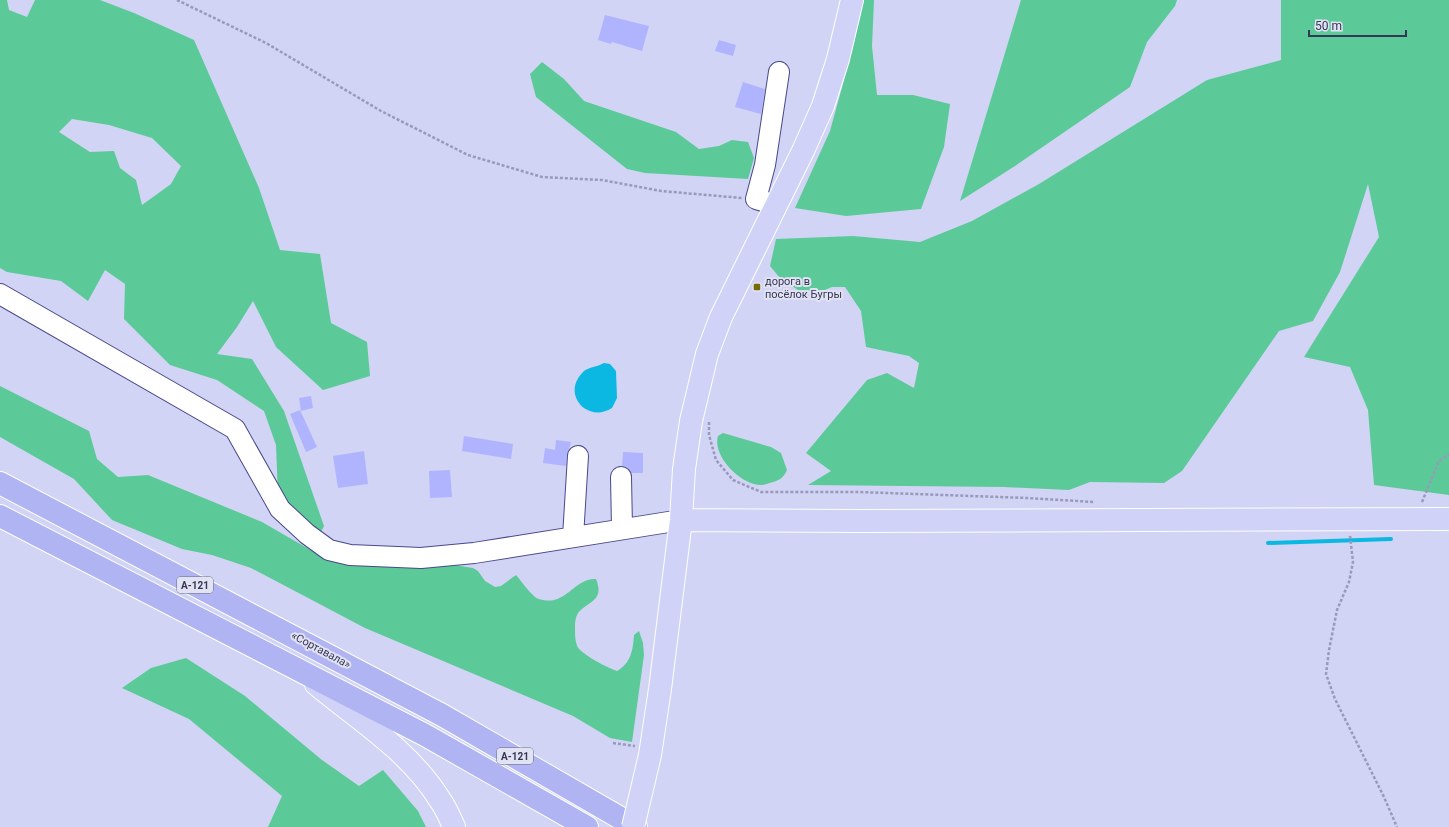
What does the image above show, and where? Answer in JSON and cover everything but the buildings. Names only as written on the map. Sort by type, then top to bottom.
[{"type":"highway","name":"«Сортавала»","points":[[0,483],[435,712],[515,756],[635,827]]},
{"type":"highway","name":"А-121","points":[[0,516],[425,735],[587,827]]},
{"type":"main road","points":[[635,827],[651,752],[681,520],[684,469],[691,421],[707,354],[721,317],[776,206],[823,106],[838,59],[852,0]]},
{"type":"main road","points":[[681,520],[868,521],[1449,519]]},
{"type":"main road","points":[[302,672],[395,747],[416,768],[440,799],[454,827]]},
{"type":"street","points":[[776,206],[756,199],[765,165],[779,72]]},
{"type":"street","points":[[0,294],[235,429],[280,509],[307,534],[329,550],[350,555],[421,558],[474,553],[622,528],[681,520]]},
{"type":"street","points":[[573,537],[578,456]]},
{"type":"street","points":[[621,477],[622,528]]},
{"type":"path","points":[[177,0],[266,43],[381,111],[468,155],[542,177],[602,180],[661,191],[756,199]]},
{"type":"path","points":[[710,419],[709,435],[716,460],[733,480],[761,492],[848,491],[1042,498]]},
{"type":"path","points":[[1419,519],[1423,498],[1439,461],[1449,454]]},
{"type":"path","points":[[1350,537],[1353,562],[1349,582],[1337,610],[1326,674],[1335,699],[1384,797],[1397,827]]},
{"type":"path","points":[[613,743],[651,752]]},
{"type":"green space","points":[[0,0],[7,0],[9,10],[27,17],[35,0],[100,0],[134,13],[194,40],[259,188],[280,250],[320,254],[331,323],[367,342],[370,376],[323,390],[276,347],[253,301],[237,327],[217,354],[252,359],[284,411],[324,526],[317,539],[278,496],[276,445],[264,411],[217,380],[170,365],[124,319],[125,284],[105,270],[88,301],[61,281],[7,272],[0,268]],"holes":[[[72,119],[109,125],[152,138],[181,166],[171,184],[142,205],[136,180],[120,168],[114,151],[90,152],[59,132]]]},
{"type":"green space","points":[[864,0],[874,0],[872,46],[877,95],[913,95],[950,104],[944,147],[921,209],[846,216],[795,208],[830,131]]},
{"type":"green space","points":[[1021,0],[1177,0],[1175,6],[1147,42],[1130,87],[1015,166],[960,201]]},
{"type":"green space","points":[[1281,0],[1449,0],[1449,495],[1374,485],[1368,410],[1350,367],[1304,357],[1379,237],[1368,184],[1340,272],[1313,321],[1279,331],[1182,471],[1164,483],[1090,482],[1069,490],[1004,487],[808,485],[831,471],[806,453],[867,380],[887,373],[914,388],[919,363],[909,356],[866,347],[861,311],[845,287],[832,287],[820,292],[798,290],[780,278],[770,266],[776,239],[853,236],[920,242],[972,221],[1039,184],[1207,80],[1281,60]]},
{"type":"green space","points":[[542,62],[564,79],[584,101],[676,132],[699,149],[719,146],[732,140],[748,142],[754,158],[748,179],[645,173],[627,169],[536,97],[530,74]]},
{"type":"green space","points":[[0,386],[89,431],[97,459],[118,477],[148,475],[262,522],[314,552],[448,564],[473,568],[478,571],[485,581],[495,587],[501,586],[516,575],[532,595],[543,600],[558,599],[583,582],[596,579],[598,586],[597,596],[578,613],[575,620],[576,642],[579,649],[587,655],[617,671],[622,668],[628,660],[632,651],[634,635],[639,631],[643,643],[644,655],[632,742],[610,738],[573,716],[365,628],[251,568],[212,555],[182,549],[112,520],[74,479],[0,437]]},
{"type":"green space","points":[[723,433],[771,447],[781,453],[787,470],[785,475],[778,480],[762,485],[753,484],[737,475],[719,452],[717,444],[718,436]]},
{"type":"green space","points":[[186,658],[245,696],[322,760],[359,786],[383,770],[418,811],[426,827],[268,827],[282,796],[189,719],[122,688],[151,668]]},
{"type":"water","points":[[604,363],[610,364],[616,371],[617,398],[612,408],[603,412],[594,412],[586,409],[580,404],[576,397],[575,388],[577,380],[584,371]]},
{"type":"waterway","points":[[1268,543],[1391,539]]},
{"type":"place","name":"дорога в посёлок Бугры","points":[[757,287]]}]
